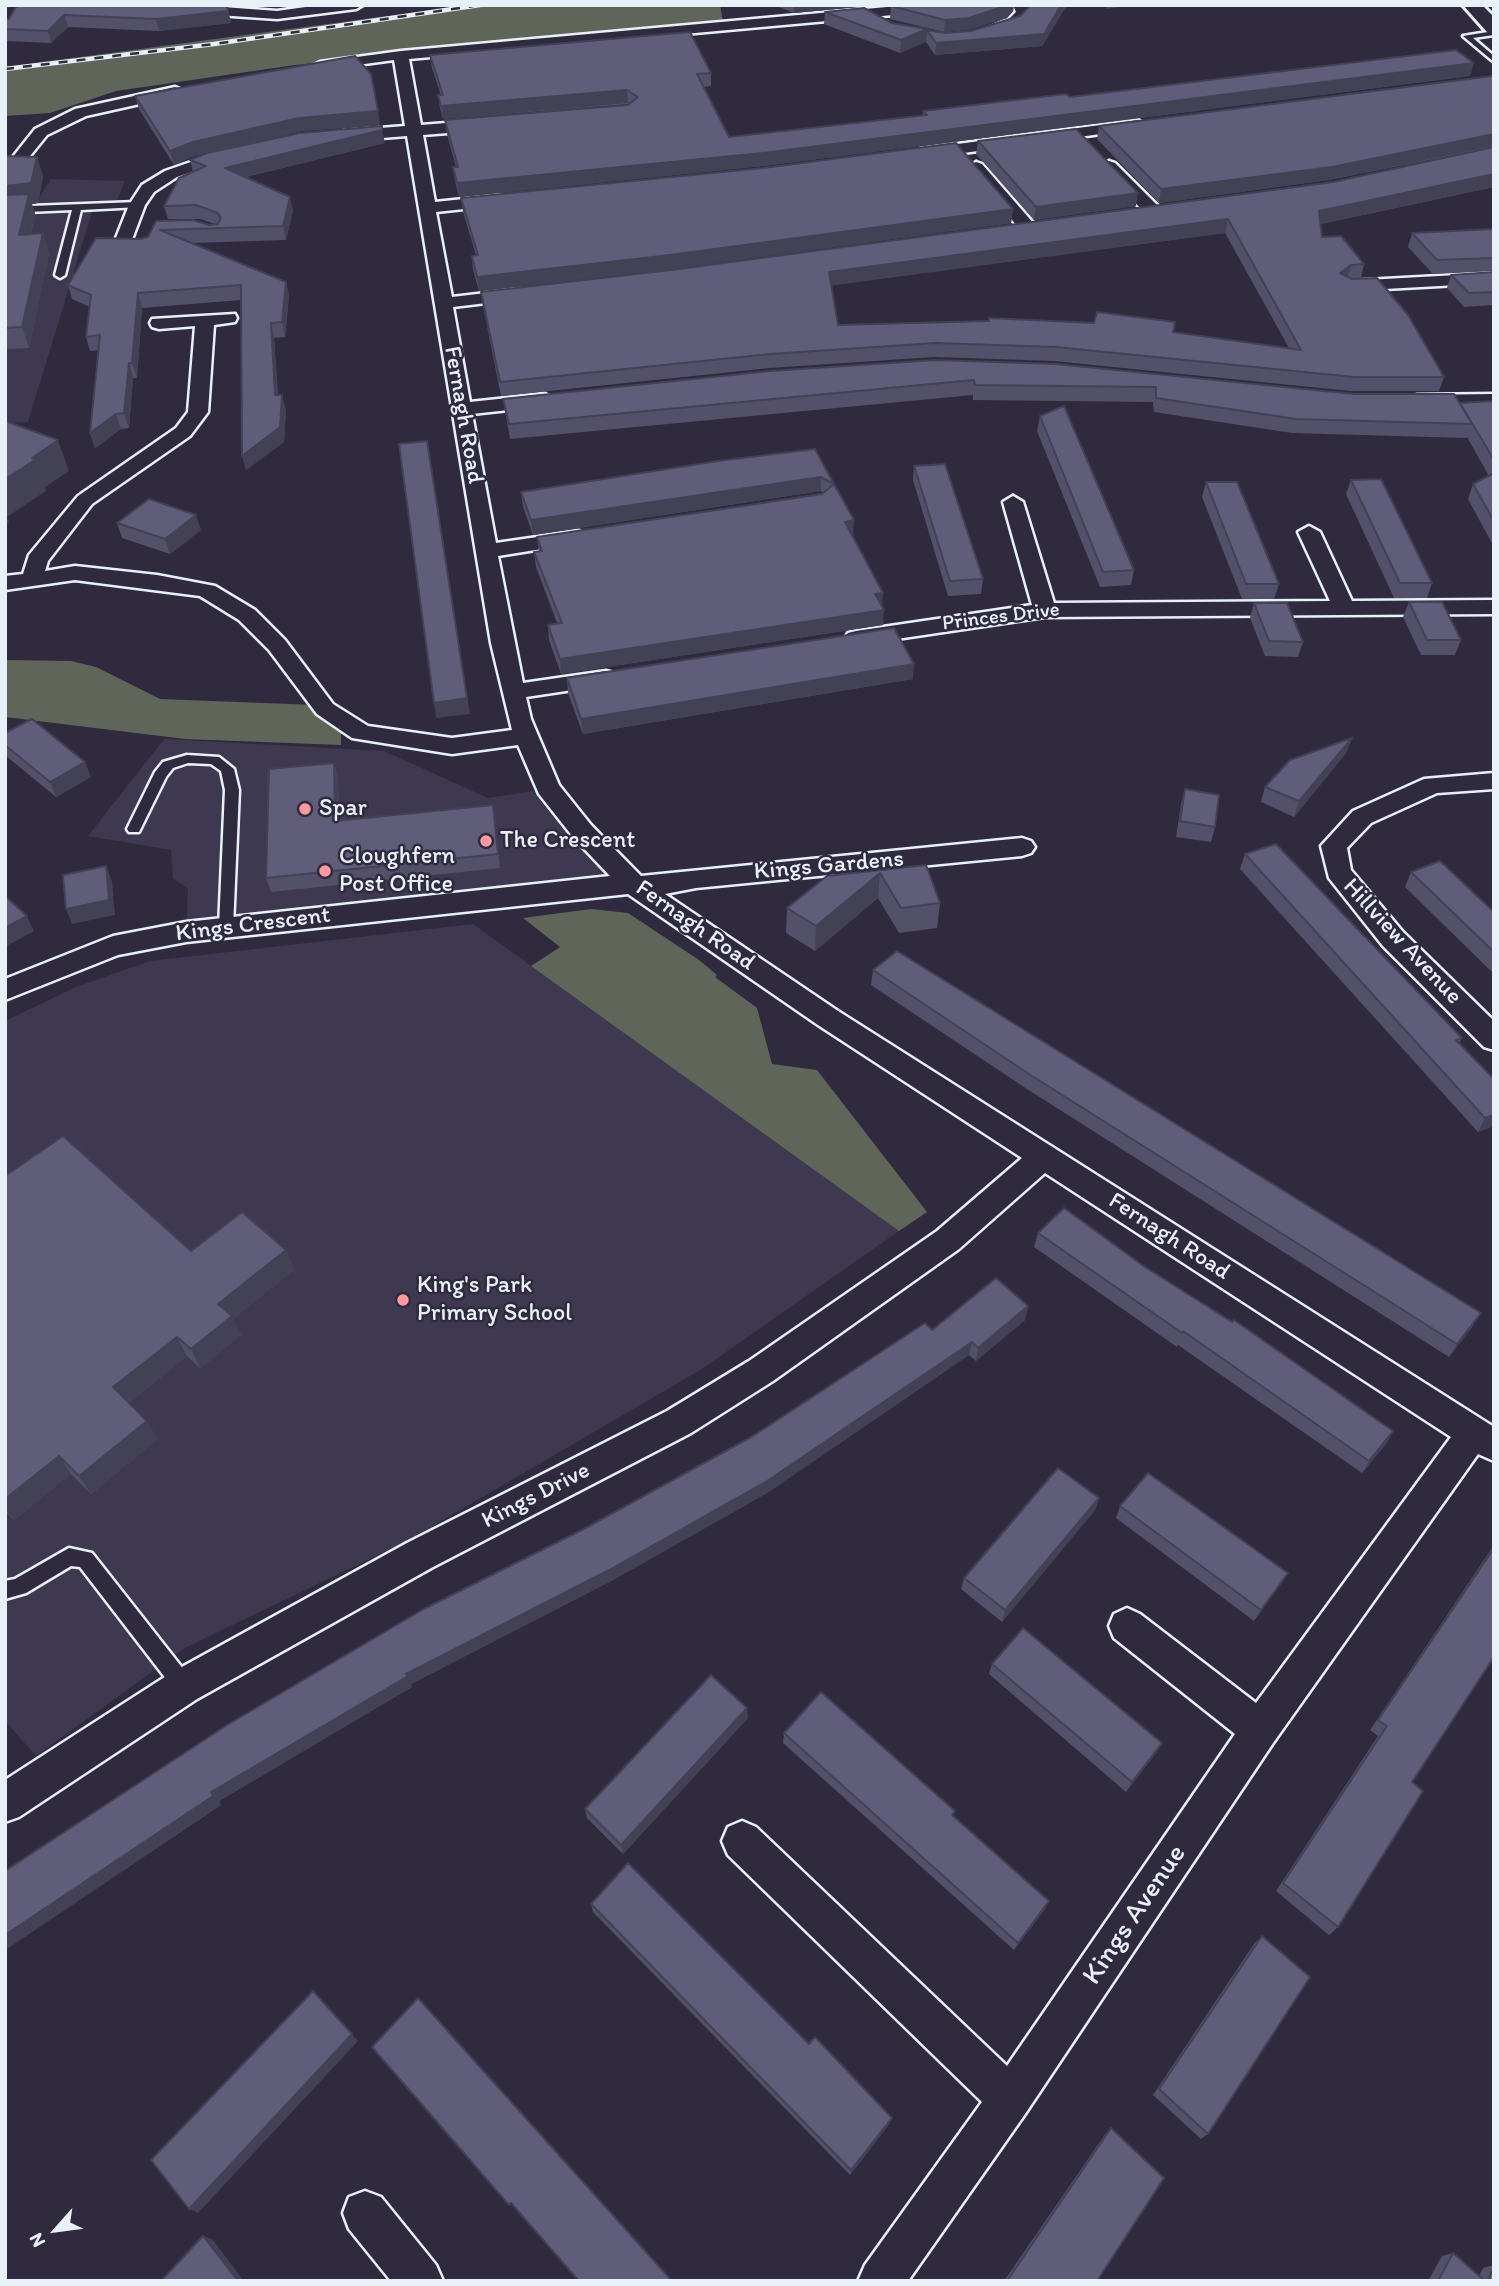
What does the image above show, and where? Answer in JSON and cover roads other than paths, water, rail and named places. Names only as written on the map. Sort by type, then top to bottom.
[{"type":"main road","points":[[1472,5],[1494,28]]},
{"type":"street","points":[[129,5],[277,15],[356,5]]},
{"type":"street","points":[[299,70],[401,55],[959,5]]},
{"type":"street","points":[[970,37],[1013,23],[1023,13],[1020,5]]},
{"type":"street","points":[[868,14],[888,27]]},
{"type":"street","name":"Fernagh Road","points":[[401,55],[412,131],[513,692],[524,736],[548,788],[582,831],[636,887],[828,1018],[1484,1440]]},
{"type":"street","points":[[20,158],[41,132],[82,112],[192,88]]},
{"type":"street","points":[[327,137],[506,123]]},
{"type":"street","points":[[906,155],[1159,123]]},
{"type":"street","points":[[1078,133],[1159,210],[1129,215]]},
{"type":"street","points":[[959,148],[1036,228],[1002,232]]},
{"type":"street","points":[[152,228],[127,233],[137,205],[148,189],[171,174],[203,161],[242,151]]},
{"type":"street","points":[[426,208],[514,199]]},
{"type":"street","points":[[1348,286],[1494,278]]},
{"type":"street","points":[[443,303],[540,292]]},
{"type":"street","points":[[159,323],[229,318]]},
{"type":"street","points":[[33,577],[37,560],[85,500],[183,432],[198,412],[205,321]]},
{"type":"street","points":[[462,409],[570,398]]},
{"type":"street","points":[[1398,401],[1494,400]]},
{"type":"street","points":[[1013,502],[1045,610]]},
{"type":"street","points":[[1308,532],[1343,607]]},
{"type":"street","points":[[487,551],[600,534]]},
{"type":"street","points":[[5,583],[75,573],[207,591],[247,615],[277,645],[325,709],[361,733],[452,746],[524,736]]},
{"type":"street","name":"Princes Drive","points":[[834,641],[1045,610],[1494,607]]},
{"type":"street","points":[[513,692],[634,673]]},
{"type":"street","name":"Hillview Avenue","points":[[1494,781],[1433,785],[1362,817],[1334,846],[1338,872],[1393,939],[1494,1039]]},
{"type":"street","name":"Kings Gardens","points":[[636,887],[1022,847]]},
{"type":"street","name":"Kings Crescent","points":[[5,990],[113,946],[226,927],[609,885],[636,887]]},
{"type":"street","name":"Kings Drive","points":[[5,1803],[184,1686],[420,1555],[691,1415],[761,1371],[948,1240],[1044,1156]]},
{"type":"street","name":"Kings Avenue","points":[[881,2281],[1010,2099],[1260,1730],[1484,1440]]},
{"type":"street","points":[[1128,1626],[1260,1730]]},
{"type":"street","points":[[742,1841],[1010,2099]]},
{"type":"street","points":[[365,2213],[420,2281]]},
{"type":"lane","points":[[1494,33],[1467,36],[1494,60]]},
{"type":"lane","points":[[5,209],[137,205]]},
{"type":"lane","points":[[60,275],[78,206]]},
{"type":"lane","points":[[134,829],[159,775],[168,765],[187,759],[214,760],[227,769],[232,790],[226,927]]},
{"type":"lane","points":[[5,1590],[19,1587],[69,1557],[85,1559],[184,1686]]},
{"type":"railway","points":[[5,69],[214,44],[480,5]]},
{"type":"place","name":"Spar","points":[[305,809]]},
{"type":"place","name":"The Crescent","points":[[486,841]]},
{"type":"place","name":"Cloughfern Post Office","points":[[325,871]]},
{"type":"place","name":"King's Park Primary School","points":[[403,1300]]}]
